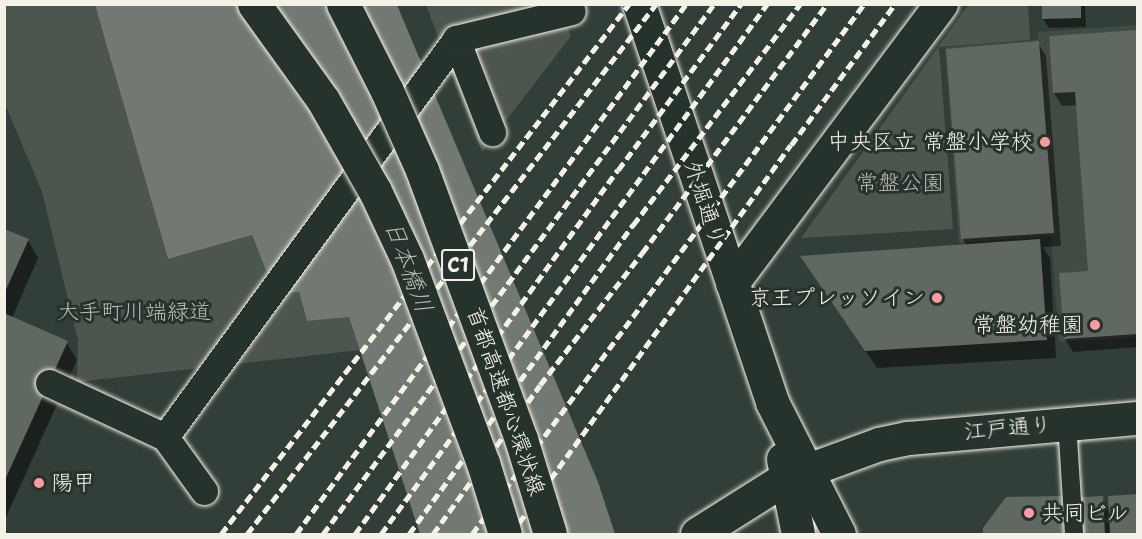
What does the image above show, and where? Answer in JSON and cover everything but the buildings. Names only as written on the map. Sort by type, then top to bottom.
[{"type":"main road","name":"首都高速都心環状線","points":[[254,4],[323,100],[375,191],[407,259],[483,462],[505,534]]},
{"type":"main road","name":"首都高速都心環状線","points":[[343,4],[387,91],[422,170],[517,428],[550,534]]},
{"type":"main road","name":"外堀通り","points":[[639,4],[796,473],[793,531]]},
{"type":"main road","points":[[732,283],[941,4]]},
{"type":"main road","name":"江戸通り","points":[[697,534],[796,473],[879,444],[908,438],[1067,422],[1137,418]]},
{"type":"main road","points":[[793,531],[821,500],[879,444]]},
{"type":"main road","name":"外堀通り","points":[[796,473],[821,500],[839,534]]},
{"type":"street","points":[[165,437],[456,39],[573,11]]},
{"type":"street","points":[[456,39],[492,132]]},
{"type":"street","points":[[49,382],[165,437],[204,491]]},
{"type":"lane","points":[[1067,422],[1074,534]]},
{"type":"shaded area","name":"中央区立 常盤小学校","points":[[1137,25],[1137,337],[1059,342],[1051,236],[959,243],[945,47],[1038,40],[1038,32]]},
{"type":"green space","name":"常盤公園","points":[[969,4],[1028,5],[1030,40],[939,47],[953,229],[801,238]]},
{"type":"green space","name":"大手町川端緑道","points":[[4,5],[95,5],[168,259],[252,235],[275,293],[299,292],[307,321],[349,316],[360,350],[77,382],[78,340],[42,192],[5,104]]},
{"type":"green space","points":[[426,5],[559,5],[571,36],[482,152]]},
{"type":"water","name":"日本橋川","points":[[95,5],[397,5],[598,482],[615,534],[420,534],[349,317],[307,321],[299,292],[275,293],[252,235],[168,259]]},
{"type":"railway","points":[[221,534],[629,4]]},
{"type":"railway","points":[[247,534],[656,4]]},
{"type":"railway","points":[[296,534],[686,4]]},
{"type":"railway","points":[[323,534],[714,4]]},
{"type":"railway","points":[[355,534],[741,4]]},
{"type":"railway","points":[[381,534],[767,4]]},
{"type":"railway","points":[[409,534],[633,225],[800,4]]},
{"type":"railway","points":[[433,534],[540,385],[642,253],[827,4]]},
{"type":"railway","points":[[472,534],[864,4]]},
{"type":"railway","points":[[511,534],[895,4]]},
{"type":"place","name":"中央区立 常盤小学校","points":[[1045,142]]},
{"type":"place","name":"京王プレッソイン","points":[[937,298]]},
{"type":"place","name":"常盤幼稚園","points":[[1095,325]]},
{"type":"place","name":"陽甲","points":[[39,483]]},
{"type":"place","name":"共同ビル","points":[[1029,513]]}]
